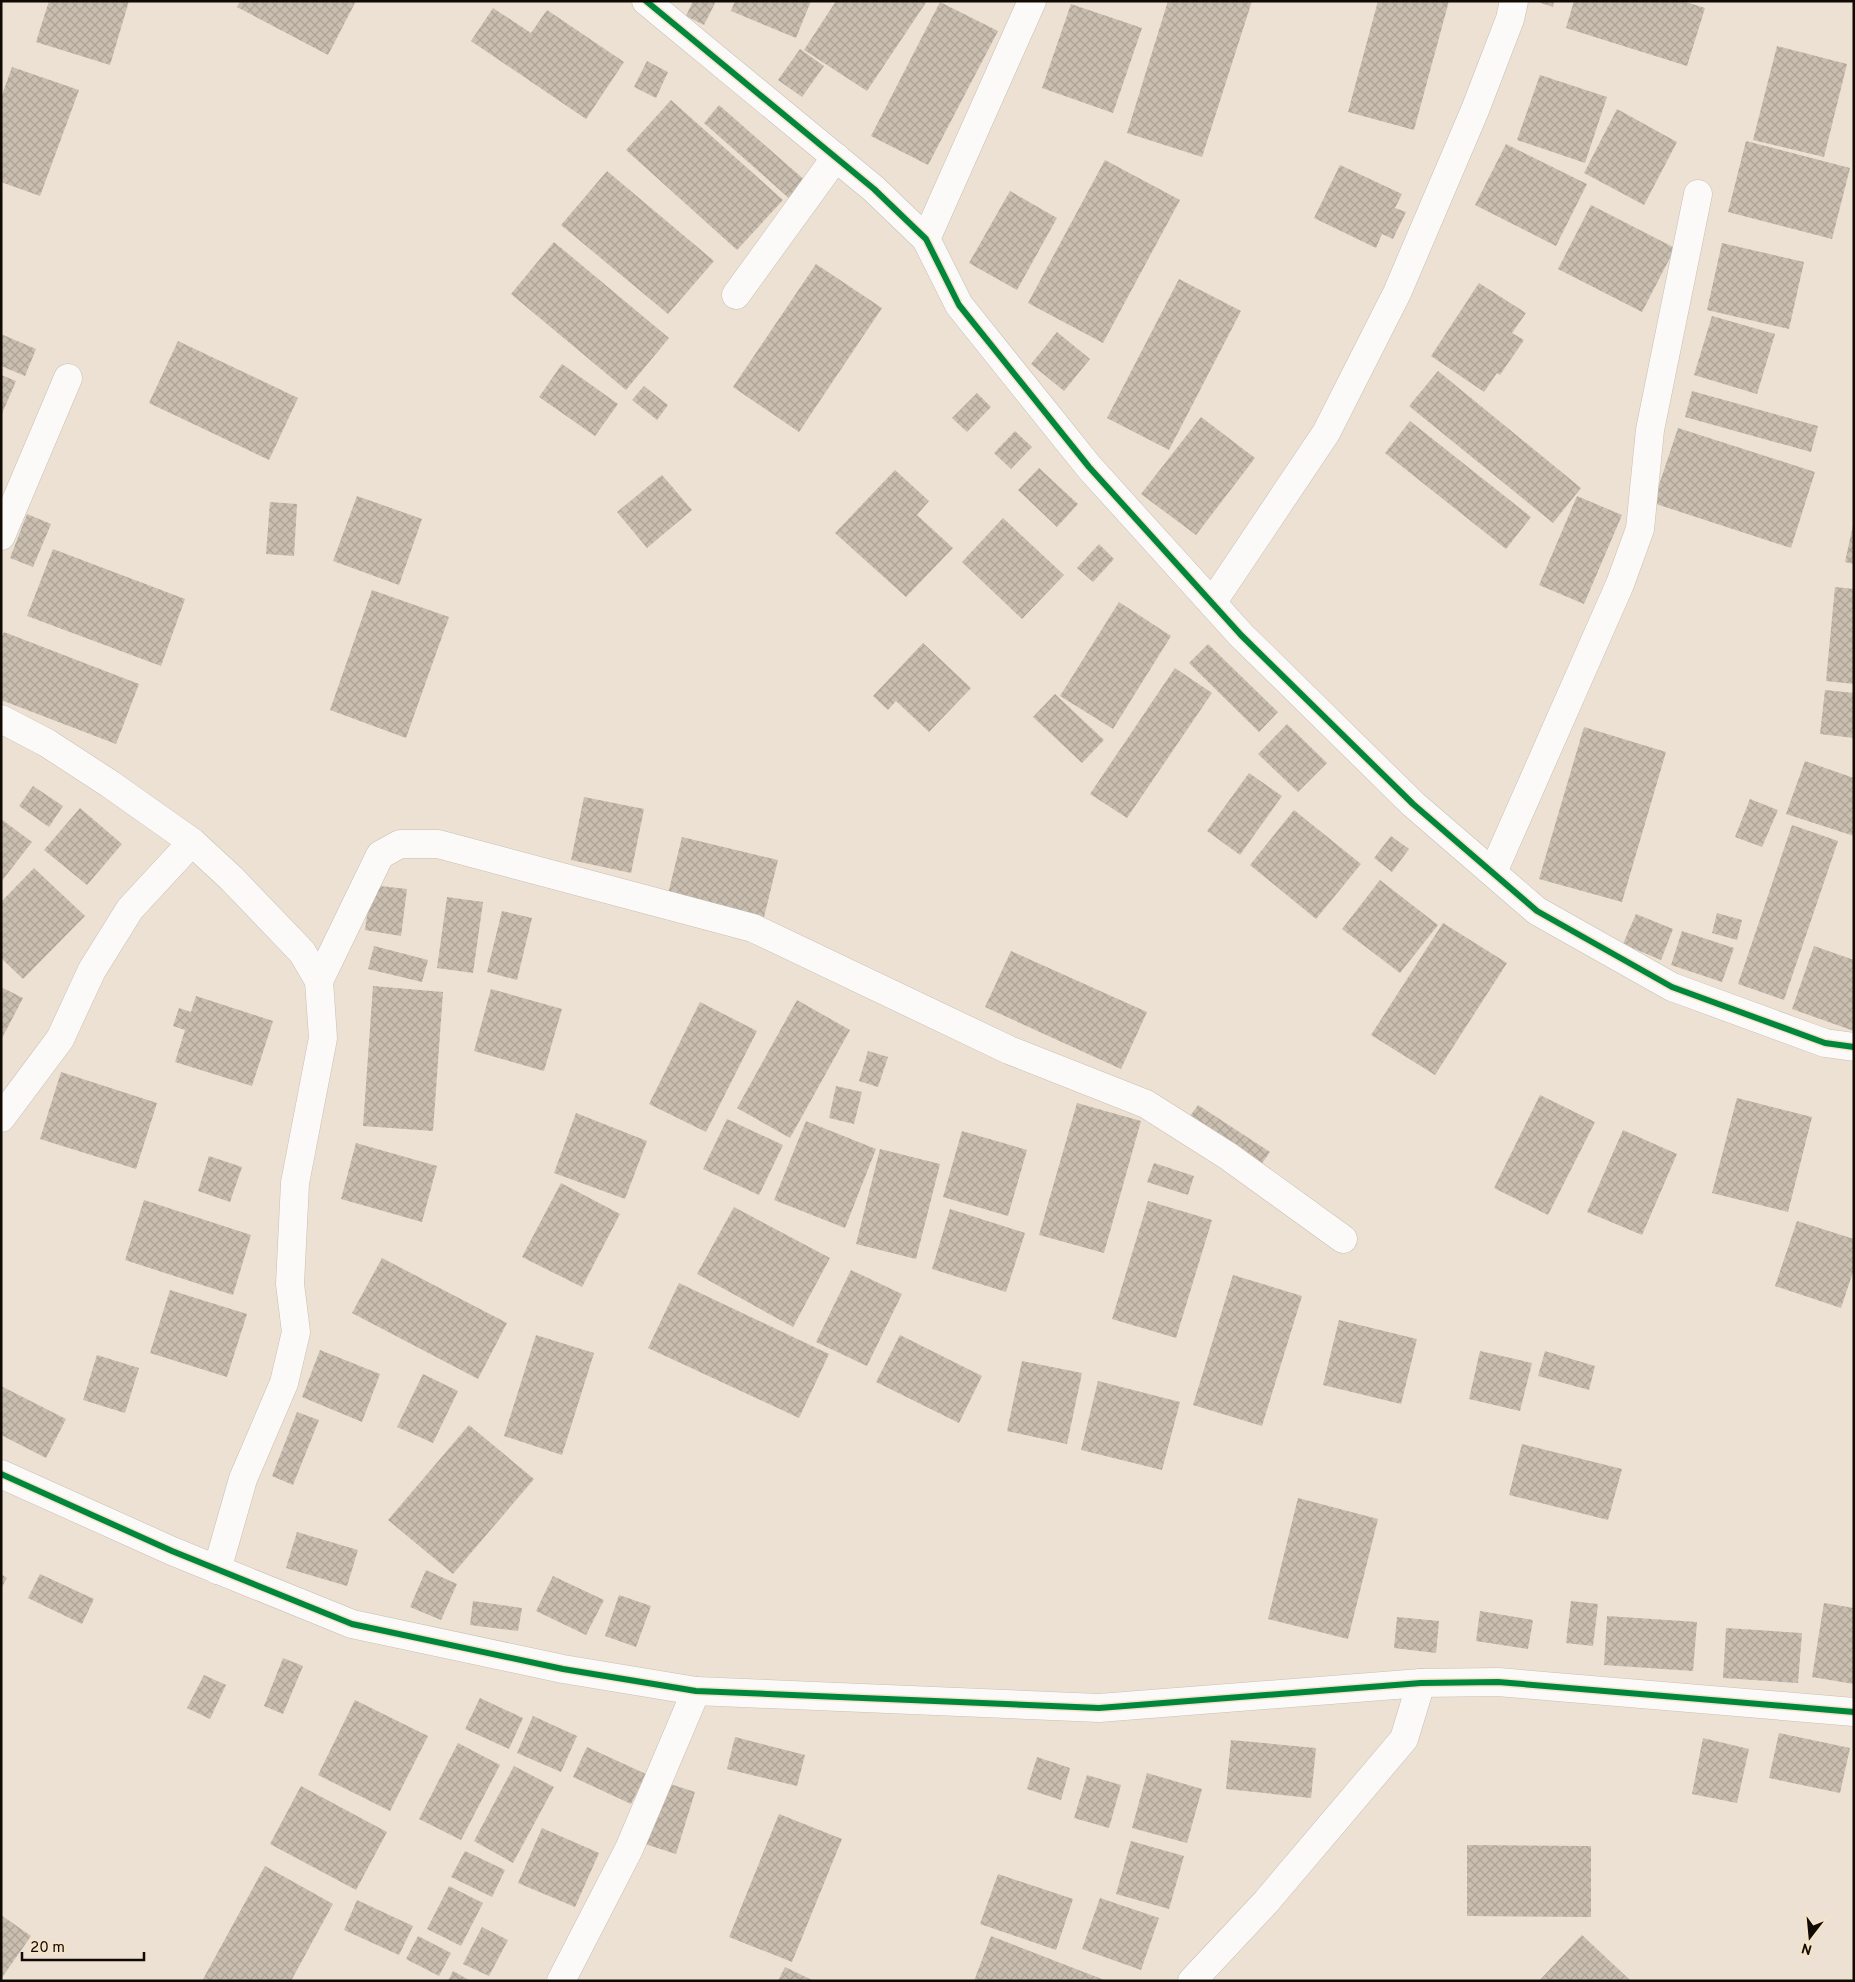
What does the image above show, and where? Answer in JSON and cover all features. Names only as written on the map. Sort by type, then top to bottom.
[{"type":"street","points":[[646,1],[874,188],[926,239],[959,305],[1089,467],[1241,635],[1412,804],[1537,911],[1672,988],[1824,1042],[1854,1047]]},
{"type":"street","points":[[926,239],[1032,1]]},
{"type":"street","points":[[1212,603],[1326,433],[1393,301],[1475,110],[1510,19],[1514,1]]},
{"type":"street","points":[[736,295],[836,157]]},
{"type":"street","points":[[1493,872],[1620,584],[1640,529],[1650,430],[1698,194]]},
{"type":"street","points":[[1,536],[68,378]]},
{"type":"street","points":[[1,719],[63,753],[192,842],[231,878],[302,952],[319,981],[322,1038],[295,1182],[290,1284],[296,1332],[284,1383],[243,1479],[217,1570]]},
{"type":"street","points":[[1,1118],[60,1039],[92,970],[130,910],[192,842]]},
{"type":"street","points":[[319,981],[380,855],[400,844],[438,844],[753,928],[1009,1050],[1146,1104],[1228,1156],[1343,1239]]},
{"type":"street","points":[[1,1474],[217,1570],[352,1624],[563,1669],[696,1692],[1099,1708],[1421,1683],[1498,1682],[1854,1712]]},
{"type":"street","points":[[1192,1981],[1266,1902],[1404,1739],[1421,1683]]},
{"type":"street","points":[[561,1981],[629,1849],[696,1692]]},
{"type":"building","points":[[49,1],[129,1],[110,65],[36,42]]},
{"type":"building","points":[[240,1],[356,1],[328,55],[237,7]]},
{"type":"building","points":[[693,1],[716,1],[704,25],[686,16]]},
{"type":"building","points":[[735,1],[811,1],[796,38],[731,11]]},
{"type":"building","points":[[836,1],[927,1],[867,91],[804,50]]},
{"type":"building","points":[[1168,1],[1252,1],[1202,157],[1127,133]]},
{"type":"building","points":[[1378,1],[1449,1],[1414,130],[1348,112]]},
{"type":"building","points":[[1535,1],[1554,1],[1553,7]]},
{"type":"building","points":[[1574,1],[1683,1],[1705,8],[1687,66],[1566,28]]},
{"type":"building","points":[[940,2],[998,31],[928,165],[871,136]]},
{"type":"building","points":[[1071,4],[1142,28],[1113,113],[1042,88]]},
{"type":"building","points":[[493,8],[531,33],[547,10],[624,62],[586,119],[471,41]]},
{"type":"building","points":[[1777,46],[1847,64],[1824,157],[1753,140]]},
{"type":"building","points":[[800,49],[824,66],[802,97],[778,80]]},
{"type":"building","points":[[647,61],[668,72],[656,98],[634,87]]},
{"type":"building","points":[[12,67],[79,90],[40,196],[1,182],[1,98]]},
{"type":"building","points":[[1540,75],[1607,97],[1585,163],[1517,140]]},
{"type":"building","points":[[671,100],[783,200],[737,250],[626,150]]},
{"type":"building","points":[[719,105],[807,182],[791,200],[704,123]]},
{"type":"building","points":[[1617,109],[1677,142],[1644,205],[1584,173]]},
{"type":"building","points":[[1746,141],[1850,168],[1832,239],[1728,212]]},
{"type":"building","points":[[1506,144],[1587,184],[1556,246],[1475,205]]},
{"type":"building","points":[[1105,160],[1180,200],[1103,343],[1028,303]]},
{"type":"building","points":[[1340,165],[1402,194],[1395,208],[1406,212],[1393,239],[1382,234],[1376,248],[1314,218]]},
{"type":"building","points":[[607,171],[714,261],[668,314],[561,225]]},
{"type":"building","points":[[1010,191],[1057,218],[1017,290],[969,263]]},
{"type":"building","points":[[1591,205],[1675,248],[1642,312],[1558,269]]},
{"type":"building","points":[[554,242],[669,338],[626,390],[511,294]]},
{"type":"building","points":[[1722,243],[1804,262],[1789,329],[1707,310]]},
{"type":"building","points":[[816,264],[882,308],[799,432],[733,387]]},
{"type":"building","points":[[1179,279],[1241,311],[1169,450],[1107,418]]},
{"type":"building","points":[[1479,283],[1526,313],[1512,333],[1524,340],[1500,375],[1497,373],[1484,392],[1431,356]]},
{"type":"building","points":[[1712,316],[1775,334],[1757,394],[1694,375]]},
{"type":"building","points":[[1057,332],[1090,359],[1064,391],[1031,364]]},
{"type":"building","points":[[1,334],[36,349],[25,376],[1,366]]},
{"type":"building","points":[[178,341],[298,398],[269,460],[149,403]]},
{"type":"building","points":[[562,364],[618,404],[595,436],[539,397]]},
{"type":"building","points":[[1438,371],[1581,488],[1553,523],[1409,406]]},
{"type":"building","points":[[1,375],[16,381],[1,416]]},
{"type":"building","points":[[644,386],[668,405],[657,420],[632,400]]},
{"type":"building","points":[[1692,391],[1818,426],[1811,452],[1685,417]]},
{"type":"building","points":[[977,393],[991,407],[967,432],[952,418]]},
{"type":"building","points":[[1201,417],[1255,458],[1196,535],[1141,494]]},
{"type":"building","points":[[1410,421],[1531,517],[1506,549],[1385,453]]},
{"type":"building","points":[[1678,428],[1815,472],[1791,548],[1653,503]]},
{"type":"building","points":[[1015,431],[1032,447],[1011,469],[994,453]]},
{"type":"building","points":[[1039,468],[1078,504],[1057,527],[1018,490]]},
{"type":"building","points":[[895,470],[929,501],[917,515],[953,548],[906,597],[835,533]]},
{"type":"building","points":[[662,475],[692,510],[647,548],[617,512]]},
{"type":"building","points":[[357,496],[422,519],[399,585],[333,561]]},
{"type":"building","points":[[1577,496],[1622,515],[1584,604],[1539,585]]},
{"type":"building","points":[[270,502],[297,504],[294,556],[266,554]]},
{"type":"building","points":[[27,514],[51,524],[33,567],[10,558]]},
{"type":"building","points":[[1003,518],[1064,575],[1022,619],[962,562]]},
{"type":"building","points":[[1854,525],[1854,564],[1845,562]]},
{"type":"building","points":[[1099,544],[1114,559],[1093,582],[1077,568]]},
{"type":"building","points":[[53,549],[185,599],[161,666],[27,616]]},
{"type":"building","points":[[1835,587],[1854,589],[1854,684],[1826,681]]},
{"type":"building","points":[[372,590],[449,617],[406,738],[330,710]]},
{"type":"building","points":[[1119,602],[1171,636],[1113,729],[1060,696]]},
{"type":"building","points":[[4,632],[139,684],[116,744],[1,700],[1,638]]},
{"type":"building","points":[[923,643],[971,688],[929,732],[896,701],[888,710],[873,696]]},
{"type":"building","points":[[1208,644],[1278,712],[1259,732],[1189,663]]},
{"type":"building","points":[[1175,668],[1212,693],[1127,818],[1090,794]]},
{"type":"building","points":[[1825,690],[1854,693],[1854,738],[1820,734]]},
{"type":"building","points":[[1055,694],[1104,740],[1082,763],[1033,717]]},
{"type":"building","points":[[1287,724],[1327,763],[1298,792],[1258,754]]},
{"type":"building","points":[[1584,727],[1666,752],[1622,902],[1539,879]]},
{"type":"building","points":[[1805,761],[1854,778],[1854,836],[1786,814]]},
{"type":"building","points":[[1249,773],[1282,796],[1240,855],[1207,831]]},
{"type":"building","points":[[33,786],[63,806],[49,827],[19,806]]},
{"type":"building","points":[[584,797],[644,809],[631,873],[571,860]]},
{"type":"building","points":[[1750,799],[1778,810],[1762,847],[1735,837]]},
{"type":"building","points":[[80,808],[122,844],[87,885],[44,850]]},
{"type":"building","points":[[1294,810],[1361,864],[1316,919],[1250,865]]},
{"type":"building","points":[[1,819],[32,842],[1,882]]},
{"type":"building","points":[[1792,825],[1838,841],[1784,1000],[1738,984]]},
{"type":"building","points":[[1391,836],[1409,849],[1392,872],[1374,858]]},
{"type":"building","points":[[682,837],[778,860],[764,917],[668,894]]},
{"type":"building","points":[[34,868],[85,916],[23,979],[1,958],[1,902]]},
{"type":"building","points":[[1380,880],[1438,925],[1400,973],[1342,929]]},
{"type":"building","points":[[371,885],[407,889],[401,936],[365,930]]},
{"type":"building","points":[[447,897],[483,902],[473,973],[437,968]]},
{"type":"building","points":[[502,911],[532,918],[517,980],[487,972]]},
{"type":"building","points":[[1717,913],[1742,920],[1737,940],[1712,933]]},
{"type":"building","points":[[1636,914],[1673,929],[1661,960],[1623,944]]},
{"type":"building","points":[[1443,923],[1507,963],[1435,1075],[1371,1035]]},
{"type":"building","points":[[1682,931],[1734,948],[1722,982],[1671,965]]},
{"type":"building","points":[[374,946],[428,960],[422,982],[368,969]]},
{"type":"building","points":[[1814,946],[1854,960],[1854,1031],[1792,1009]]},
{"type":"building","points":[[1011,951],[1147,1012],[1121,1069],[985,1007]]},
{"type":"building","points":[[373,986],[443,992],[433,1131],[363,1126]]},
{"type":"building","points":[[1,987],[23,998],[1,1040]]},
{"type":"building","points":[[491,989],[562,1009],[544,1071],[474,1051]]},
{"type":"building","points":[[196,996],[273,1021],[252,1086],[175,1062],[185,1030],[173,1026],[179,1008],[191,1012]]},
{"type":"building","points":[[797,1000],[850,1030],[790,1138],[737,1108]]},
{"type":"building","points":[[700,1002],[757,1031],[706,1132],[649,1104]]},
{"type":"building","points":[[868,1051],[888,1057],[878,1087],[859,1081]]},
{"type":"building","points":[[61,1072],[157,1103],[136,1169],[40,1139]]},
{"type":"building","points":[[836,1086],[862,1092],[854,1124],[829,1118]]},
{"type":"building","points":[[1540,1095],[1595,1122],[1548,1215],[1494,1188]]},
{"type":"building","points":[[1737,1098],[1812,1117],[1788,1212],[1712,1193]]},
{"type":"building","points":[[1077,1103],[1141,1121],[1104,1253],[1039,1235]]},
{"type":"building","points":[[1198,1105],[1270,1152],[1258,1169],[1186,1122]]},
{"type":"building","points":[[576,1113],[647,1141],[625,1199],[554,1173]]},
{"type":"building","points":[[727,1119],[783,1145],[759,1195],[703,1169]]},
{"type":"building","points":[[806,1121],[876,1149],[845,1228],[774,1200]]},
{"type":"building","points":[[1623,1130],[1677,1154],[1642,1235],[1587,1212]]},
{"type":"building","points":[[962,1131],[1027,1150],[1008,1216],[943,1197]]},
{"type":"building","points":[[356,1143],[437,1166],[422,1222],[341,1199]]},
{"type":"building","points":[[880,1149],[940,1164],[916,1259],[856,1244]]},
{"type":"building","points":[[209,1156],[242,1167],[230,1202],[198,1191]]},
{"type":"building","points":[[1154,1163],[1194,1176],[1188,1195],[1147,1182]]},
{"type":"building","points":[[561,1183],[620,1214],[582,1287],[522,1257]]},
{"type":"building","points":[[144,1200],[251,1235],[233,1295],[125,1260]]},
{"type":"building","points":[[1148,1201],[1212,1220],[1176,1338],[1112,1319]]},
{"type":"building","points":[[734,1207],[830,1258],[793,1327],[697,1274]]},
{"type":"building","points":[[950,1209],[1025,1233],[1006,1292],[932,1269]]},
{"type":"building","points":[[1797,1221],[1854,1239],[1854,1269],[1841,1308],[1775,1286]]},
{"type":"building","points":[[382,1258],[507,1323],[478,1379],[352,1313]]},
{"type":"building","points":[[851,1270],[902,1294],[867,1366],[816,1342]]},
{"type":"building","points":[[1233,1275],[1302,1296],[1262,1426],[1193,1405]]},
{"type":"building","points":[[679,1283],[829,1354],[799,1418],[648,1348]]},
{"type":"building","points":[[170,1290],[247,1314],[227,1377],[150,1353]]},
{"type":"building","points":[[1339,1320],[1417,1339],[1401,1404],[1323,1385]]},
{"type":"building","points":[[536,1335],[594,1353],[562,1455],[504,1436]]},
{"type":"building","points":[[900,1335],[982,1376],[959,1423],[876,1382]]},
{"type":"building","points":[[320,1350],[380,1374],[362,1422],[302,1397]]},
{"type":"building","points":[[1480,1351],[1532,1363],[1520,1411],[1469,1399]]},
{"type":"building","points":[[1545,1351],[1595,1366],[1589,1390],[1538,1376]]},
{"type":"building","points":[[97,1355],[139,1368],[125,1413],[83,1400]]},
{"type":"building","points":[[1022,1361],[1082,1373],[1067,1444],[1007,1431]]},
{"type":"building","points":[[423,1374],[458,1391],[433,1443],[397,1427]]},
{"type":"building","points":[[1098,1381],[1180,1402],[1162,1470],[1081,1450]]},
{"type":"building","points":[[1,1386],[66,1419],[46,1458],[1,1435]]},
{"type":"building","points":[[297,1412],[319,1420],[293,1485],[272,1476]]},
{"type":"building","points":[[469,1425],[534,1479],[453,1574],[388,1520]]},
{"type":"building","points":[[1522,1444],[1622,1469],[1608,1520],[1509,1495]]},
{"type":"building","points":[[1298,1498],[1378,1519],[1348,1639],[1268,1619]]},
{"type":"building","points":[[297,1532],[358,1550],[347,1586],[286,1568]]},
{"type":"building","points":[[426,1570],[457,1584],[441,1620],[410,1607]]},
{"type":"building","points":[[1,1574],[7,1578],[1,1589]]},
{"type":"building","points":[[40,1574],[94,1599],[82,1624],[28,1598]]},
{"type":"building","points":[[553,1576],[604,1600],[586,1635],[536,1611]]},
{"type":"building","points":[[619,1595],[651,1606],[636,1647],[605,1636]]},
{"type":"building","points":[[473,1601],[522,1608],[518,1631],[470,1625]]},
{"type":"building","points":[[1571,1601],[1598,1604],[1593,1646],[1566,1643]]},
{"type":"building","points":[[1824,1603],[1854,1608],[1854,1684],[1812,1677]]},
{"type":"building","points":[[1480,1611],[1533,1620],[1528,1649],[1476,1641]]},
{"type":"building","points":[[1607,1616],[1697,1622],[1693,1671],[1604,1665]]},
{"type":"building","points":[[1397,1617],[1439,1621],[1436,1653],[1394,1648]]},
{"type":"building","points":[[1726,1628],[1802,1633],[1798,1683],[1723,1678]]},
{"type":"building","points":[[283,1658],[303,1666],[283,1714],[264,1706]]},
{"type":"building","points":[[204,1675],[226,1685],[210,1719],[187,1708]]},
{"type":"building","points":[[480,1698],[523,1718],[509,1749],[465,1729]]},
{"type":"building","points":[[355,1700],[428,1736],[390,1811],[318,1775]]},
{"type":"building","points":[[533,1716],[577,1736],[561,1772],[517,1753]]},
{"type":"building","points":[[1779,1733],[1850,1748],[1840,1793],[1769,1778]]},
{"type":"building","points":[[735,1737],[805,1755],[797,1786],[727,1769]]},
{"type":"building","points":[[1703,1738],[1749,1749],[1737,1803],[1692,1794]]},
{"type":"building","points":[[1231,1740],[1316,1748],[1311,1798],[1226,1789]]},
{"type":"building","points":[[458,1743],[500,1765],[461,1840],[419,1819]]},
{"type":"building","points":[[587,1747],[646,1774],[631,1804],[573,1777]]},
{"type":"building","points":[[1037,1757],[1070,1768],[1061,1800],[1027,1789]]},
{"type":"building","points":[[514,1766],[554,1787],[513,1863],[474,1841]]},
{"type":"building","points":[[1147,1773],[1202,1789],[1187,1843],[1132,1828]]},
{"type":"building","points":[[1087,1775],[1121,1785],[1109,1828],[1074,1818]]},
{"type":"building","points":[[664,1782],[695,1792],[676,1854],[645,1844]]},
{"type":"building","points":[[301,1786],[387,1832],[356,1890],[270,1844]]},
{"type":"building","points":[[779,1814],[842,1839],[792,1962],[729,1937]]},
{"type":"building","points":[[542,1828],[599,1853],[575,1907],[518,1883]]},
{"type":"building","points":[[1131,1841],[1184,1856],[1169,1909],[1116,1894]]},
{"type":"building","points":[[1467,1845],[1591,1846],[1591,1917],[1467,1916]]},
{"type":"building","points":[[465,1851],[505,1870],[492,1897],[451,1877]]},
{"type":"building","points":[[265,1866],[333,1904],[291,1981],[202,1981]]},
{"type":"building","points":[[998,1874],[1073,1899],[1056,1950],[980,1924]]},
{"type":"building","points":[[449,1886],[483,1903],[461,1946],[427,1929]]},
{"type":"building","points":[[1100,1898],[1159,1918],[1141,1970],[1082,1949]]},
{"type":"building","points":[[357,1900],[413,1926],[399,1955],[344,1930]]},
{"type":"building","points":[[1,1915],[31,1936],[1,1979]]},
{"type":"building","points":[[482,1927],[508,1940],[489,1976],[463,1964]]},
{"type":"building","points":[[1582,1935],[1631,1981],[1539,1981]]},
{"type":"building","points":[[418,1936],[451,1953],[439,1976],[406,1959]]},
{"type":"building","points":[[991,1936],[1107,1981],[974,1981]]},
{"type":"building","points":[[785,1967],[814,1981],[778,1981]]},
{"type":"building","points":[[453,1971],[471,1981],[448,1981]]},
{"type":"cycle path","points":[[646,1],[874,189],[926,239],[959,305],[1089,467],[1241,635],[1413,804],[1537,911],[1672,987],[1825,1043],[1854,1047]]},
{"type":"cycle path","points":[[1,1474],[172,1551],[352,1624],[563,1669],[696,1691],[1099,1708],[1421,1683],[1498,1682],[1854,1712]]}]
